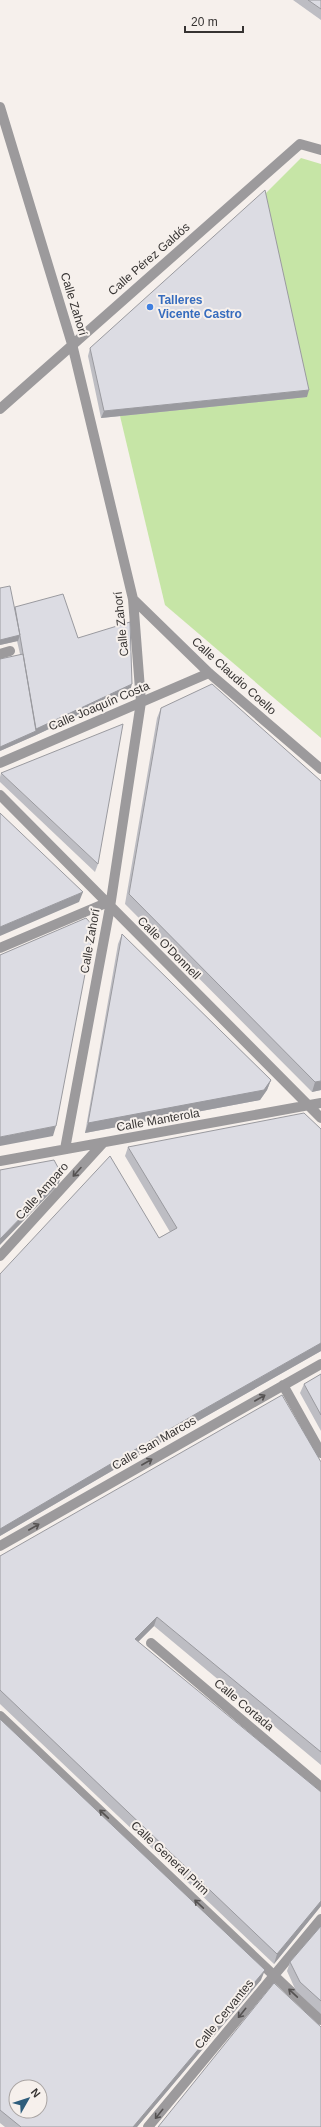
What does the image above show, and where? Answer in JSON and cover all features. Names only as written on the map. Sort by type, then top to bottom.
[{"type":"street","name":"Calle Zahorí","points":[[0,107],[72,344],[133,599],[141,702],[108,905],[65,1150]]},
{"type":"street","name":"Calle Pérez Galdós","points":[[0,409],[300,144],[321,150]]},
{"type":"street","name":"Calle Claudio Coello","points":[[133,599],[209,673],[321,769]]},
{"type":"street","name":"Calle Joaquín Costa","points":[[0,763],[209,673]]},
{"type":"street","name":"Calle O'Donnell","points":[[0,795],[321,1118]]},
{"type":"street","points":[[0,948],[108,905]]},
{"type":"street","name":"Calle Manterola","points":[[0,1161],[321,1103]]},
{"type":"street","name":"Calle Amparo","points":[[0,1256],[103,1143]]},
{"type":"street","name":"Calle San Marcos","points":[[0,1546],[321,1364]]},
{"type":"street","points":[[283,1385],[321,1453]]},
{"type":"street","name":"Calle Cortada","points":[[151,1643],[321,1787]]},
{"type":"street","name":"Calle General Prim","points":[[0,1716],[321,2020]]},
{"type":"street","name":"Calle Cervantes","points":[[148,2127],[321,1919]]},
{"type":"green space","points":[[301,158],[321,164],[321,738],[165,605],[120,416],[262,197]]},
{"type":"building","points":[[308,0],[321,0],[321,9]]},
{"type":"building","points":[[265,190],[309,390],[104,411],[90,348]]},
{"type":"building","points":[[10,586],[20,635],[0,640],[0,588]]},
{"type":"building","points":[[63,594],[78,638],[130,622],[132,684],[36,729],[15,607]]},
{"type":"building","points":[[23,654],[36,731],[0,747],[0,659]]},
{"type":"building","points":[[212,684],[321,781],[321,1081],[315,1082],[129,894],[161,708]]},
{"type":"building","points":[[123,724],[98,864],[1,773]]},
{"type":"building","points":[[0,813],[83,892],[0,927]]},
{"type":"building","points":[[86,918],[94,927],[56,1126],[0,1137],[0,955]]},
{"type":"building","points":[[122,934],[271,1080],[264,1090],[88,1123]]},
{"type":"building","points":[[304,1113],[321,1129],[321,1343],[199,1412],[0,1529],[0,1274],[110,1156],[159,1238],[177,1228],[128,1147]]},
{"type":"building","points":[[54,1160],[62,1175],[0,1239],[0,1170]]},
{"type":"building","points":[[321,1374],[321,1415],[304,1384]]},
{"type":"building","points":[[282,1395],[321,1462],[321,1752],[157,1617],[135,1639],[321,1792],[321,1901],[277,1954],[0,1690],[0,1556]]},
{"type":"building","points":[[0,1719],[265,1970],[133,2127],[21,2127],[11,2119],[48,2119],[48,2079],[8,2079],[8,2116],[0,2110]]},
{"type":"building","points":[[321,1926],[321,2001],[300,1982],[290,1962]]},
{"type":"building","points":[[274,1983],[321,2027],[321,2127],[158,2127]]},
{"type":"place","name":"Talleres Vicente Castro","points":[[150,307]]}]
